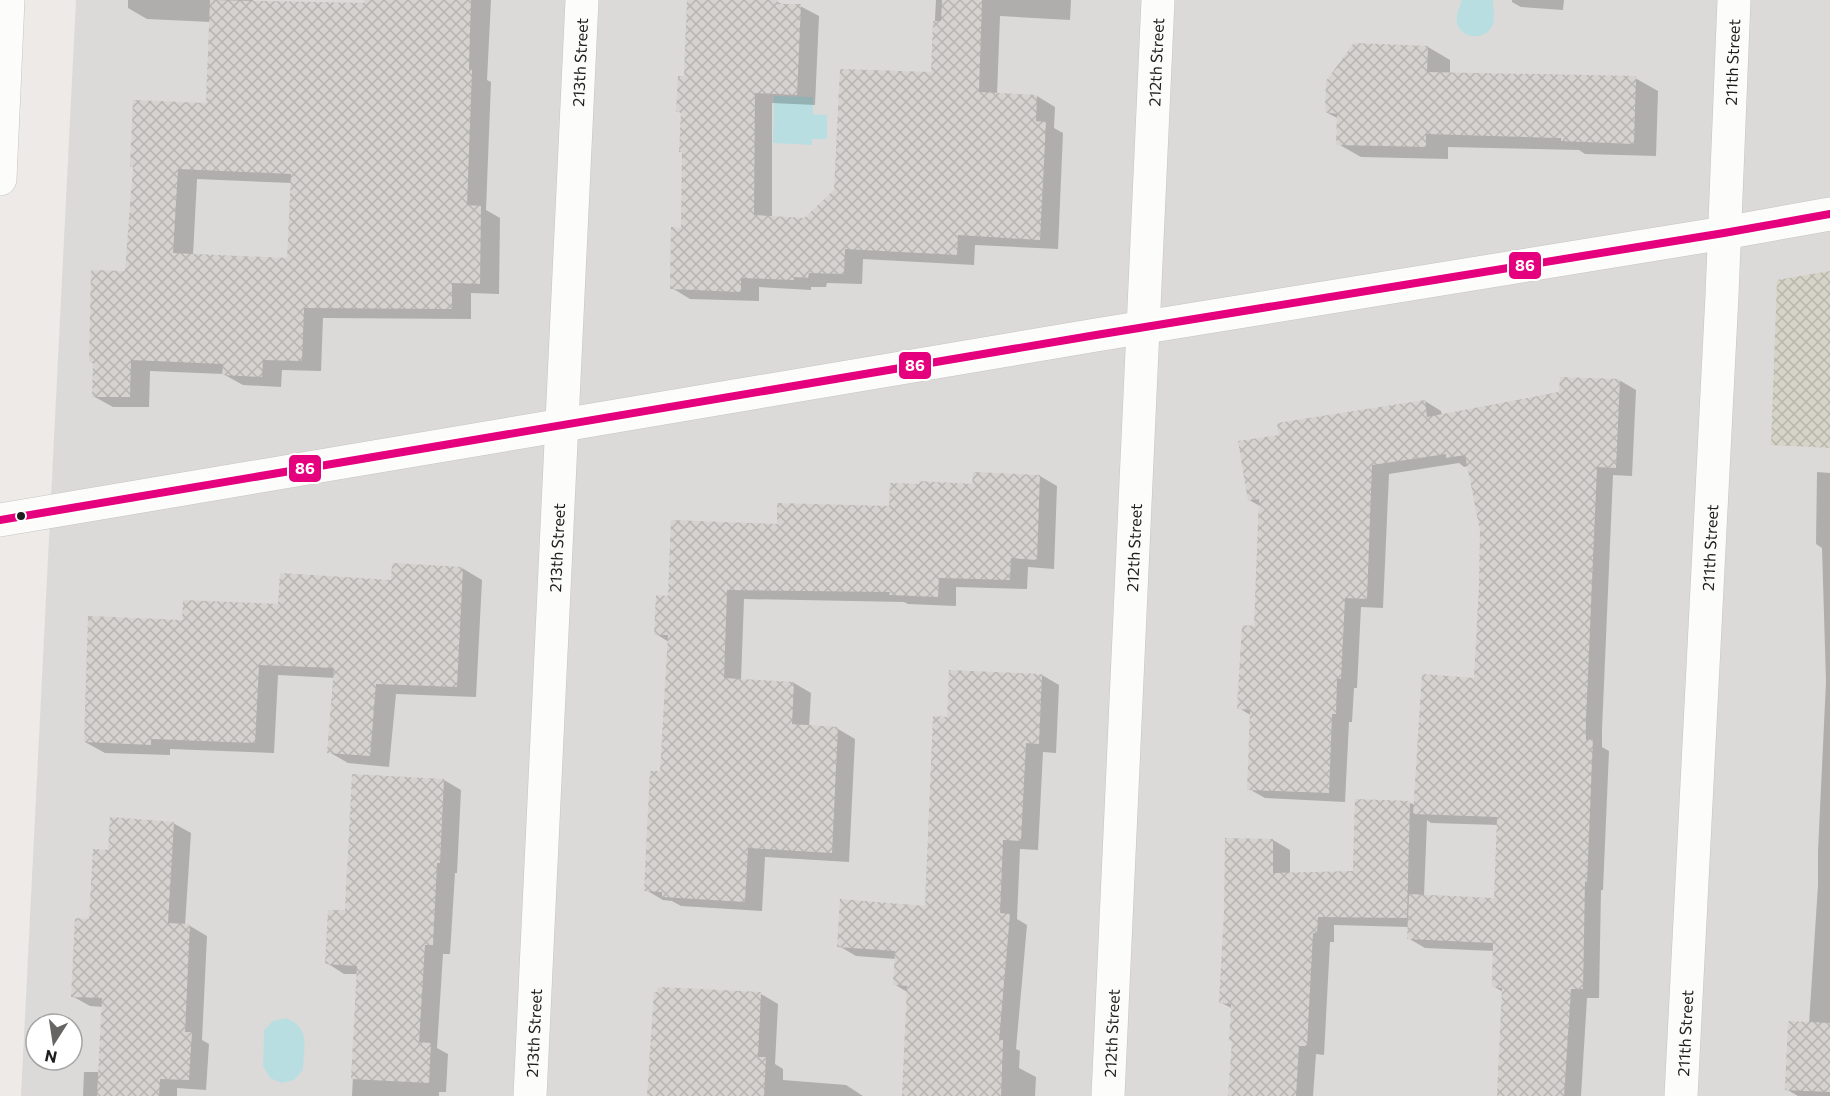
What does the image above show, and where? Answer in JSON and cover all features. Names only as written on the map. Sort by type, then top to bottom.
[{"type":"street","points":[[0,179],[8,0]]},
{"type":"street","name":"213th Street","points":[[530,1096],[582,0]]},
{"type":"street","name":"212th Street","points":[[1108,1096],[1158,0]]},
{"type":"street","name":"211th Street","points":[[1681,1096],[1734,0]]},
{"type":"street","points":[[0,520],[1142,327],[1830,214]]},
{"type":"shaded area","points":[[76,0],[1830,0],[1830,1096],[21,1096],[24,1036],[24,1072],[84,1072],[84,1012],[25,1012]]},
{"type":"shaded area","points":[[1830,271],[1830,448],[1771,445],[1777,280]]},
{"type":"water","points":[[1462,0],[1493,0],[1494,22],[1490,30],[1480,36],[1474,36],[1463,33],[1459,29],[1457,17]]},
{"type":"water","points":[[774,96],[813,97],[813,114],[827,115],[827,139],[812,139],[812,145],[773,143]]},
{"type":"water","points":[[286,1018],[294,1022],[303,1033],[303,1070],[294,1080],[282,1083],[270,1078],[263,1066],[264,1030],[273,1021]]},
{"type":"building","points":[[210,0],[364,3],[364,0],[471,0],[469,69],[472,70],[467,205],[481,206],[480,284],[452,283],[452,309],[304,308],[302,361],[263,360],[262,377],[222,375],[223,364],[131,360],[130,397],[92,397],[93,362],[89,362],[91,270],[125,271],[133,167],[130,166],[133,100],[206,103]],"holes":[[[178,169],[291,174],[287,258],[173,253]]]},
{"type":"building","points":[[687,0],[778,0],[778,4],[801,4],[797,95],[755,93],[754,215],[804,218],[834,190],[840,69],[931,72],[933,21],[941,21],[942,0],[982,0],[979,92],[1037,95],[1036,121],[1046,122],[1040,240],[958,235],[957,255],[845,249],[844,274],[809,273],[808,278],[794,277],[794,280],[741,278],[741,292],[670,289],[671,227],[681,228],[682,152],[679,152],[681,112],[676,112],[678,76],[684,76]]},
{"type":"building","points":[[1354,43],[1428,46],[1427,72],[1636,76],[1634,144],[1561,141],[1561,138],[1426,134],[1426,147],[1336,145],[1337,114],[1325,112],[1326,81]]},
{"type":"building","points":[[1560,377],[1620,379],[1616,468],[1597,467],[1586,720],[1586,740],[1593,739],[1587,882],[1585,881],[1583,989],[1571,989],[1564,1096],[1497,1096],[1502,988],[1492,987],[1493,943],[1407,939],[1409,894],[1494,898],[1497,817],[1413,814],[1422,674],[1474,678],[1480,531],[1465,455],[1446,458],[1446,454],[1372,465],[1367,599],[1345,598],[1341,679],[1337,679],[1336,714],[1332,714],[1329,793],[1247,790],[1250,710],[1237,709],[1242,625],[1254,626],[1259,499],[1248,501],[1238,441],[1279,435],[1277,423],[1425,400],[1427,417],[1559,392]]},
{"type":"building","points":[[973,472],[1040,475],[1037,560],[1011,558],[1010,580],[939,578],[938,597],[889,595],[890,592],[727,590],[724,678],[794,682],[792,724],[838,727],[832,853],[748,848],[745,902],[662,897],[662,892],[644,891],[650,771],[660,771],[668,635],[654,635],[656,595],[668,596],[671,520],[777,524],[777,503],[889,506],[890,483],[919,484],[919,481],[972,484]]},
{"type":"building","points":[[392,563],[463,567],[457,687],[376,684],[370,756],[327,753],[334,668],[259,665],[255,743],[151,739],[151,745],[84,742],[88,616],[182,620],[183,600],[278,604],[280,573],[391,580]]},
{"type":"building","points":[[949,670],[1042,674],[1039,744],[1026,743],[1021,841],[1003,840],[1000,913],[1010,914],[999,1040],[1003,1040],[1001,1096],[902,1096],[907,986],[893,985],[895,951],[837,947],[840,899],[925,906],[933,716],[947,717]]},
{"type":"building","points":[[352,774],[444,779],[433,945],[425,945],[419,1042],[431,1043],[429,1083],[351,1079],[357,966],[325,964],[328,910],[345,910]]},
{"type":"building","points":[[1355,799],[1410,801],[1407,918],[1318,917],[1317,933],[1313,933],[1307,1046],[1299,1046],[1296,1096],[1228,1096],[1232,1041],[1229,1041],[1231,1004],[1219,1003],[1225,838],[1273,839],[1273,873],[1353,871]]},
{"type":"building","points":[[110,817],[174,822],[168,923],[190,924],[185,1032],[192,1032],[189,1080],[160,1079],[159,1096],[97,1096],[102,998],[71,997],[75,918],[89,919],[93,849],[108,850]]},
{"type":"building","points":[[658,987],[761,992],[758,1057],[766,1057],[764,1096],[647,1096],[654,992],[657,992]]},
{"type":"building","points":[[1788,1021],[1830,1023],[1830,1092],[1785,1090]]},
{"type":"transit line","name":"86","points":[[0,520],[1830,214]]}]
